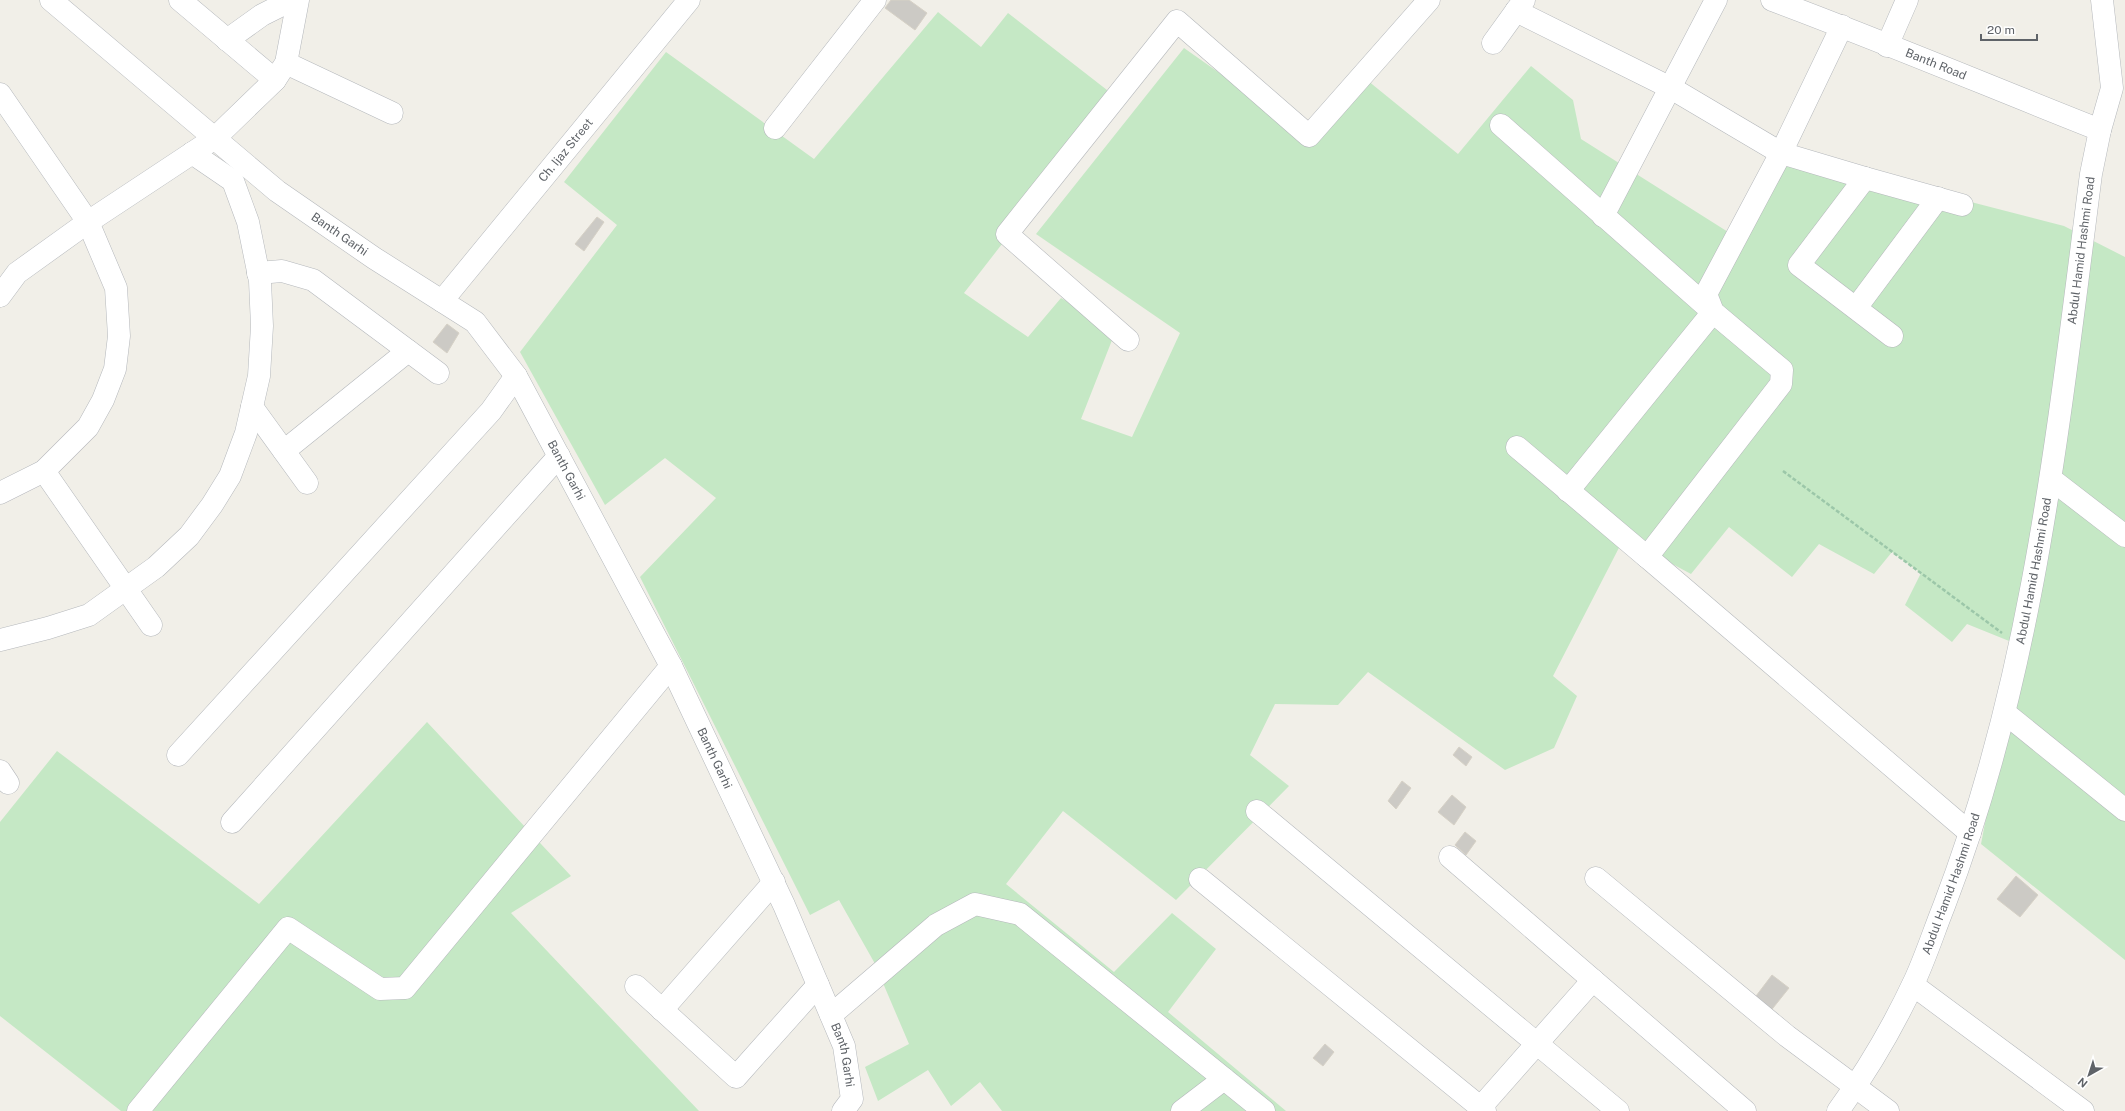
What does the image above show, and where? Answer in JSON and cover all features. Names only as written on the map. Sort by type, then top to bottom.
[{"type":"street","name":"Banth Garhi","points":[[51,0],[278,191],[374,258],[475,322],[516,376],[671,666],[774,882],[844,1046],[852,1099],[843,1111]]},
{"type":"street","points":[[180,0],[227,40],[280,71],[392,113]]},
{"type":"street","points":[[227,40],[262,15],[292,0]]},
{"type":"street","points":[[0,296],[8,273],[215,138],[280,71],[298,0]]},
{"type":"street","name":"Ch. Ijaz Street","points":[[442,301],[689,0]]},
{"type":"street","points":[[774,128],[875,0]]},
{"type":"street","points":[[1128,340],[1007,234],[1176,21],[1309,136],[1429,0]]},
{"type":"street","points":[[1604,216],[1716,0]]},
{"type":"street","name":"Banth Road","points":[[1772,0],[1842,26],[1887,46],[2100,130]]},
{"type":"street","points":[[1887,46],[1907,0]]},
{"type":"street","name":"Abdul Hamid Hashmi Road","points":[[1838,1111],[1856,1086],[1912,985],[1962,857],[2005,713],[2051,479],[2091,174],[2100,130],[2118,92],[2102,0]]},
{"type":"street","points":[[1492,43],[1520,5],[1671,88],[1781,153],[1865,178],[1962,204]]},
{"type":"street","points":[[1713,312],[1706,294],[1781,153],[1842,26]]},
{"type":"street","points":[[0,94],[88,222],[116,288],[119,336],[115,369],[103,400],[88,427],[44,471],[0,493]]},
{"type":"street","points":[[1501,125],[1713,312],[1782,370],[1781,384],[1647,557]]},
{"type":"street","points":[[0,640],[48,628],[89,615],[156,567],[189,536],[212,505],[230,476],[246,433],[259,376],[262,326],[258,273],[248,222],[233,181],[192,153]]},
{"type":"street","points":[[1865,178],[1799,265],[1892,336]]},
{"type":"street","points":[[1856,308],[1938,198]]},
{"type":"street","points":[[258,273],[282,271],[314,280],[438,373]]},
{"type":"street","points":[[1568,491],[1713,312]]},
{"type":"street","points":[[284,451],[408,351]]},
{"type":"street","points":[[178,755],[491,411],[516,376]]},
{"type":"street","points":[[252,406],[307,483]]},
{"type":"street","points":[[1517,447],[1970,833]]},
{"type":"street","points":[[232,822],[559,456]]},
{"type":"street","points":[[44,471],[151,625]]},
{"type":"street","points":[[2051,479],[2125,536]]},
{"type":"street","points":[[138,1111],[288,928],[380,989],[405,988],[671,666]]},
{"type":"street","points":[[2005,713],[2125,810]]},
{"type":"street","points":[[1257,811],[1618,1111]]},
{"type":"street","points":[[1450,857],[1745,1111]]},
{"type":"street","points":[[1596,878],[1787,1036],[1888,1111]]},
{"type":"street","points":[[1200,879],[1483,1109],[1537,1043],[1593,980]]},
{"type":"street","points":[[662,1010],[774,882]]},
{"type":"street","points":[[830,1015],[936,925],[975,904],[1020,914],[1264,1111]]},
{"type":"street","points":[[636,986],[736,1078],[818,985]]},
{"type":"street","points":[[1912,985],[2083,1111]]},
{"type":"street","points":[[1182,1111],[1224,1079]]},
{"type":"path","points":[[1783,471],[2019,646]]},
{"type":"green space","points":[[938,12],[981,47],[1008,13],[1116,97],[964,293],[1028,337],[1061,298],[1116,330],[1081,419],[1132,437],[1180,333],[1036,234],[1184,48],[1309,136],[1362,76],[1458,154],[1531,66],[1573,100],[1581,139],[1736,237],[1781,153],[2064,226],[2125,257],[2125,960],[1981,844],[2019,645],[1967,624],[1952,642],[1905,605],[1921,573],[1892,552],[1874,574],[1819,544],[1792,577],[1729,527],[1691,574],[1624,538],[1553,676],[1577,696],[1554,748],[1505,770],[1368,672],[1338,705],[1275,704],[1250,755],[1289,786],[1176,900],[1063,811],[1006,884],[1114,972],[1172,913],[1216,949],[1168,1012],[1286,1111],[1002,1111],[980,1082],[951,1106],[928,1070],[878,1101],[865,1067],[909,1044],[874,962],[839,900],[810,915],[640,577],[716,498],[665,458],[605,505],[520,352],[617,225],[564,182],[666,52],[814,159]]},
{"type":"green space","points":[[427,722],[571,876],[511,913],[699,1111],[121,1111],[0,1016],[0,822],[57,751],[259,904]]},
{"type":"building","points":[[891,0],[909,0],[927,13],[915,30],[885,8]]},
{"type":"building","points":[[597,217],[604,222],[584,251],[575,244]]},
{"type":"building","points":[[447,324],[459,333],[447,353],[433,342]]},
{"type":"building","points":[[1459,747],[1472,757],[1466,766],[1453,755]]},
{"type":"building","points":[[1402,781],[1411,788],[1396,809],[1388,801]]},
{"type":"building","points":[[1452,795],[1466,807],[1454,825],[1438,812]]},
{"type":"building","points":[[1465,832],[1476,841],[1466,855],[1455,845]]},
{"type":"building","points":[[2016,876],[2038,895],[2020,917],[1997,899]]},
{"type":"building","points":[[1772,975],[1789,988],[1769,1013],[1753,1000]]},
{"type":"building","points":[[1325,1044],[1334,1052],[1323,1066],[1313,1058]]}]
